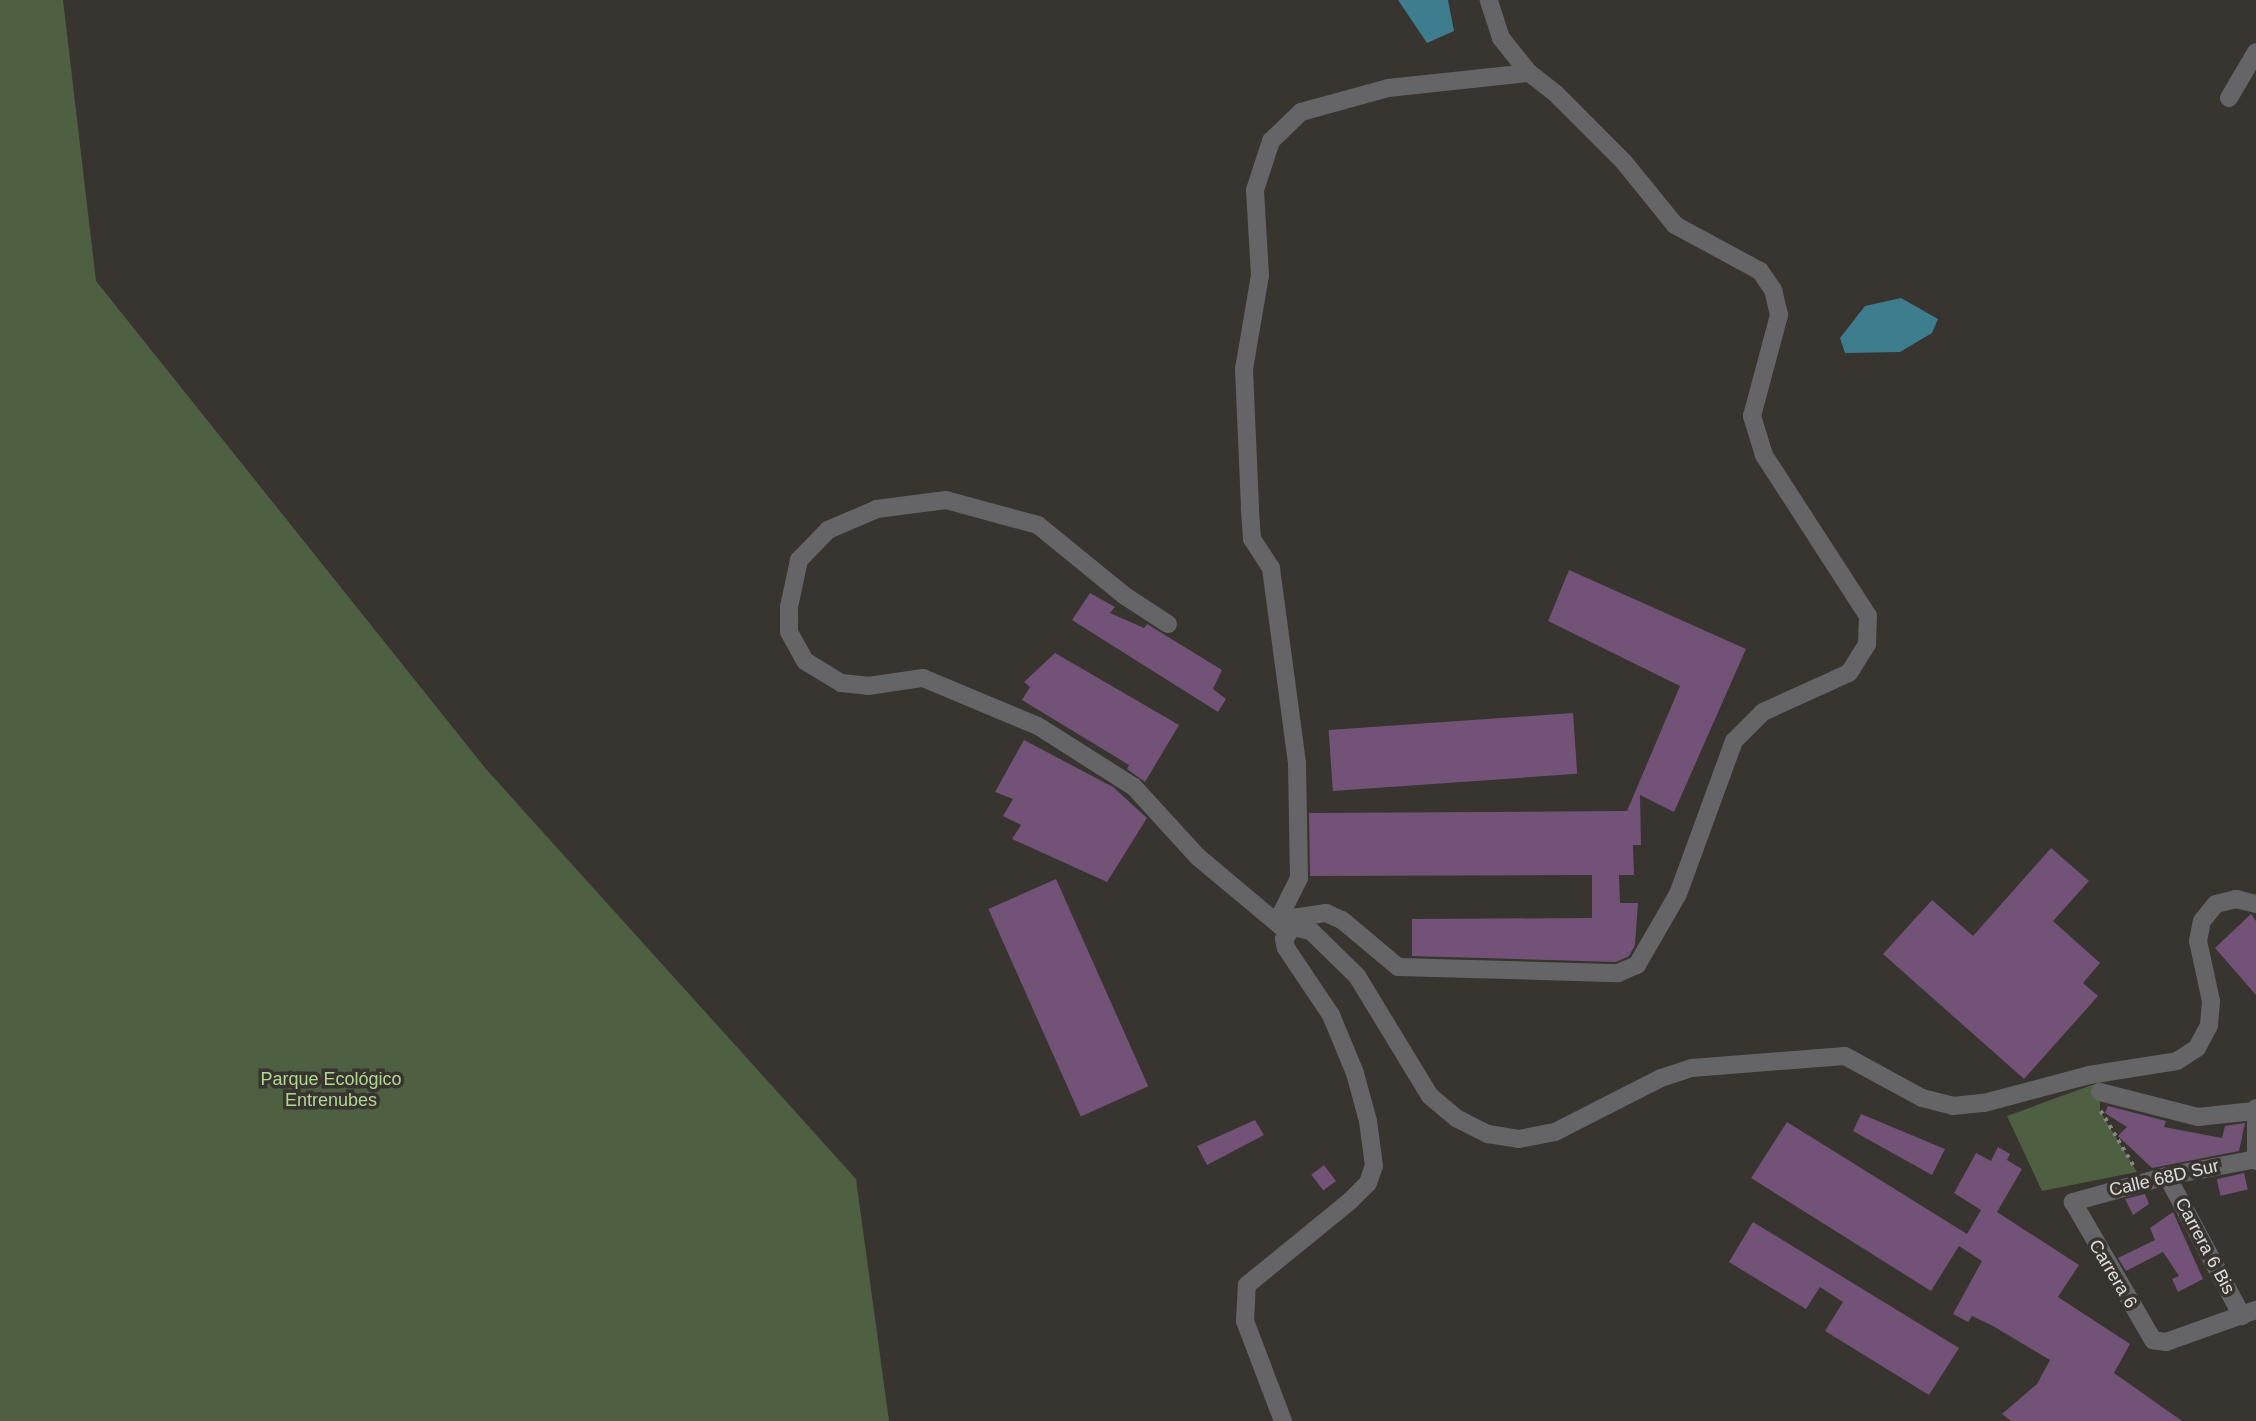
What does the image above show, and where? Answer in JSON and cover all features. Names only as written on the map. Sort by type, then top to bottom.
[{"type":"street","points":[[1282,926],[1326,913],[1342,920],[1398,967],[1618,973],[1637,965],[1678,894],[1734,741],[1763,712],[1850,673],[1867,643],[1868,616],[1764,455],[1752,416],[1779,315],[1773,290],[1760,271],[1675,225],[1624,163],[1555,93],[1529,73],[1501,38],[1489,0]]},
{"type":"street","points":[[2229,98],[2256,52]]},
{"type":"street","points":[[1283,1421],[1245,1321],[1247,1285],[1350,1201],[1368,1183],[1374,1166],[1368,1121],[1355,1073],[1331,1015],[1286,948],[1282,926],[1300,878],[1297,763],[1271,568],[1252,538],[1244,369],[1260,275],[1255,190],[1271,141],[1301,112],[1388,88],[1529,73]]},
{"type":"street","points":[[1168,624],[1125,596],[1038,525],[946,500],[877,509],[828,530],[799,560],[789,607],[789,632],[805,662],[841,683],[868,686],[923,678],[1038,726],[1134,788],[1198,857],[1282,926],[1301,927],[1311,931],[1357,976],[1430,1096],[1456,1118],[1488,1134],[1519,1139],[1555,1132],[1661,1078],[1692,1068],[1845,1056],[1922,1098],[1953,1106],[1984,1103],[2089,1075],[2177,1061],[2197,1048],[2209,1026],[2211,1001],[2198,941],[2202,920],[2216,905],[2235,899],[2255,904]]},
{"type":"street","points":[[2100,1092],[2198,1117],[2255,1110],[2256,1159]]},
{"type":"street","name":"Calle 68D Sur","points":[[2073,1202],[2167,1176],[2256,1159]]},
{"type":"street","name":"Carrera 6 Bis","points":[[2167,1176],[2249,1313]]},
{"type":"street","name":"Carrera 6","points":[[2073,1202],[2158,1342],[2249,1313]]},
{"type":"path","points":[[2100,1092],[2100,1110],[2143,1182]]},
{"type":"green space","name":"Parque Ecológico Entrenubes","points":[[0,0],[63,0],[96,281],[486,769],[856,1179],[889,1421],[0,1421]]},
{"type":"green space","points":[[2100,1082],[2100,1111],[2137,1172],[2042,1191],[2007,1116]]},
{"type":"water","points":[[1398,0],[1448,0],[1454,31],[1427,43]]},
{"type":"water","points":[[1901,298],[1938,319],[1932,333],[1900,352],[1845,353],[1840,338],[1865,306]]},
{"type":"building","points":[[1569,570],[1746,649],[1674,812],[1640,795],[1641,845],[1633,845],[1634,875],[1619,875],[1620,903],[1638,903],[1635,945],[1629,956],[1616,962],[1412,956],[1412,919],[1592,918],[1592,875],[1310,876],[1309,813],[1627,811],[1680,686],[1548,621]]},
{"type":"building","points":[[1090,593],[1115,607],[1110,613],[1144,628],[1147,624],[1222,670],[1213,689],[1226,699],[1218,712],[1072,620]]},
{"type":"building","points":[[1055,653],[1179,725],[1145,782],[1127,769],[1129,765],[1022,700],[1030,687],[1024,682]]},
{"type":"building","points":[[1573,713],[1577,774],[1333,791],[1329,730]]},
{"type":"building","points":[[1024,740],[1113,787],[1147,818],[1107,882],[1012,839],[1021,825],[1003,816],[1013,799],[995,792]]},
{"type":"building","points":[[2051,848],[2089,881],[2053,921],[2100,963],[2083,983],[2098,996],[2024,1079],[1883,954],[1932,900],[1973,936]]},
{"type":"building","points":[[1056,879],[1148,1086],[1081,1116],[988,909]]},
{"type":"building","points":[[2251,914],[2256,921],[2256,995],[2215,948]]},
{"type":"building","points":[[2108,1106],[2166,1121],[2164,1127],[2222,1138],[2225,1126],[2245,1123],[2239,1151],[2152,1168],[2118,1136],[2127,1127],[2105,1113]]},
{"type":"building","points":[[1861,1114],[1945,1149],[1932,1175],[1853,1131]]},
{"type":"building","points":[[1255,1120],[1264,1135],[1207,1165],[1197,1146]]},
{"type":"building","points":[[1787,1122],[1967,1234],[1981,1210],[1954,1193],[1976,1153],[1991,1161],[1998,1147],[2010,1154],[2007,1160],[2022,1169],[1997,1212],[2079,1265],[2058,1297],[2130,1344],[2114,1373],[2182,1421],[2011,1421],[2002,1414],[2037,1384],[2050,1360],[1972,1316],[1968,1322],[1953,1314],[1982,1261],[1959,1246],[1931,1291],[1751,1178]]},
{"type":"building","points":[[1324,1165],[1336,1181],[1323,1191],[1311,1175]]},
{"type":"building","points":[[2244,1173],[2248,1190],[2221,1196],[2217,1179]]},
{"type":"building","points":[[2145,1194],[2149,1204],[2133,1215],[2125,1199]]},
{"type":"building","points":[[2173,1212],[2203,1279],[2178,1292],[2172,1279],[2179,1276],[2163,1252],[2126,1271],[2118,1258],[2155,1240],[2150,1228]]},
{"type":"building","points":[[1753,1222],[1959,1348],[1929,1395],[1825,1331],[1843,1302],[1820,1287],[1806,1309],[1729,1262]]}]
